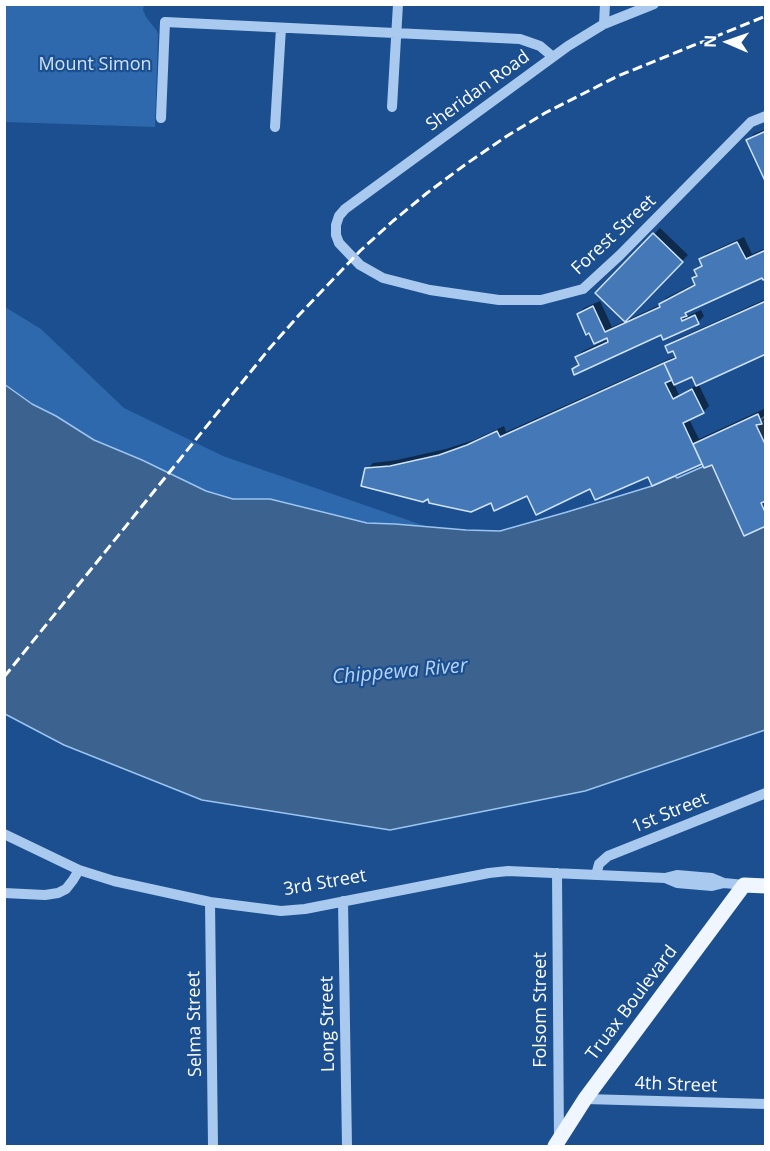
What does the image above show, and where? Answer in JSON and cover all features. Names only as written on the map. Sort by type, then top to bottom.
[{"type":"main road","name":"Truax Boulevard","points":[[557,1145],[585,1099],[744,885]]},
{"type":"main road","name":"3rd Street","points":[[744,885],[765,886]]},
{"type":"street","points":[[392,107],[398,4]]},
{"type":"street","points":[[604,24],[605,4]]},
{"type":"street","name":"Sheridan Road","points":[[336,225],[345,209],[584,35],[604,24],[654,4]]},
{"type":"street","points":[[161,118],[165,22],[520,39],[540,46],[553,57]]},
{"type":"street","points":[[275,127],[281,28]]},
{"type":"street","name":"Forest Street","points":[[336,225],[339,243],[360,265],[383,278],[429,290],[499,300],[541,300],[583,289],[620,255],[751,122],[765,116]]},
{"type":"street","name":"1st Street","points":[[596,875],[599,864],[608,856],[765,793]]},
{"type":"street","name":"3rd Street","points":[[4,834],[79,870],[114,881],[210,902],[281,911],[292,911],[508,871],[665,878],[677,875],[712,878],[724,883],[744,885]]},
{"type":"street","points":[[4,893],[45,895],[58,893],[66,889],[79,870]]},
{"type":"street","name":"Folsom Street","points":[[557,873],[557,1145]]},
{"type":"street","name":"Long Street","points":[[343,901],[347,1146]]},
{"type":"street","name":"Selma Street","points":[[210,902],[213,1146]]},
{"type":"street","name":"4th Street","points":[[585,1099],[765,1104]]},
{"type":"green space","name":"Mount Simon","points":[[5,4],[144,5],[143,10],[146,17],[158,34],[155,127],[5,122]]},
{"type":"green space","points":[[5,307],[41,329],[124,408],[223,456],[425,526],[367,523],[270,499],[233,499],[206,491],[94,440],[32,404],[5,384]]},
{"type":"water","name":"Chippewa River","points":[[4,384],[32,404],[94,440],[206,491],[233,499],[270,499],[367,523],[466,530],[500,531],[652,486],[675,476],[677,478],[702,467],[765,416],[765,730],[585,791],[390,830],[202,800],[64,745],[5,714]]},
{"type":"building","points":[[766,131],[766,183],[746,140]]},
{"type":"building","points":[[653,233],[683,262],[625,322],[595,293]]},
{"type":"building","points":[[737,242],[746,259],[766,250],[766,279],[762,278],[685,313],[687,316],[681,318],[682,321],[695,315],[699,324],[663,340],[661,335],[574,375],[572,369],[579,365],[575,357],[608,342],[607,338],[594,344],[589,333],[586,335],[577,314],[593,306],[605,332],[660,307],[659,304],[695,285],[692,278],[697,276],[694,270],[702,266],[699,259]]},
{"type":"building","points":[[766,301],[766,354],[696,386],[692,377],[674,385],[664,363],[676,358],[673,351],[668,353],[665,346]]},
{"type":"building","points":[[664,363],[672,380],[665,383],[673,399],[692,389],[704,413],[683,423],[702,464],[652,486],[648,477],[595,500],[590,489],[536,515],[527,496],[494,511],[491,503],[471,512],[429,503],[428,499],[423,502],[361,486],[365,468],[390,466],[439,455],[497,431],[500,437]]},
{"type":"building","points":[[758,414],[762,424],[756,425],[766,446],[766,501],[761,503],[766,514],[766,526],[744,536],[712,465],[704,468],[693,444]]},
{"type":"railway","points":[[4,677],[269,349],[360,251],[393,221],[466,164],[545,113],[618,76],[766,16]]}]
